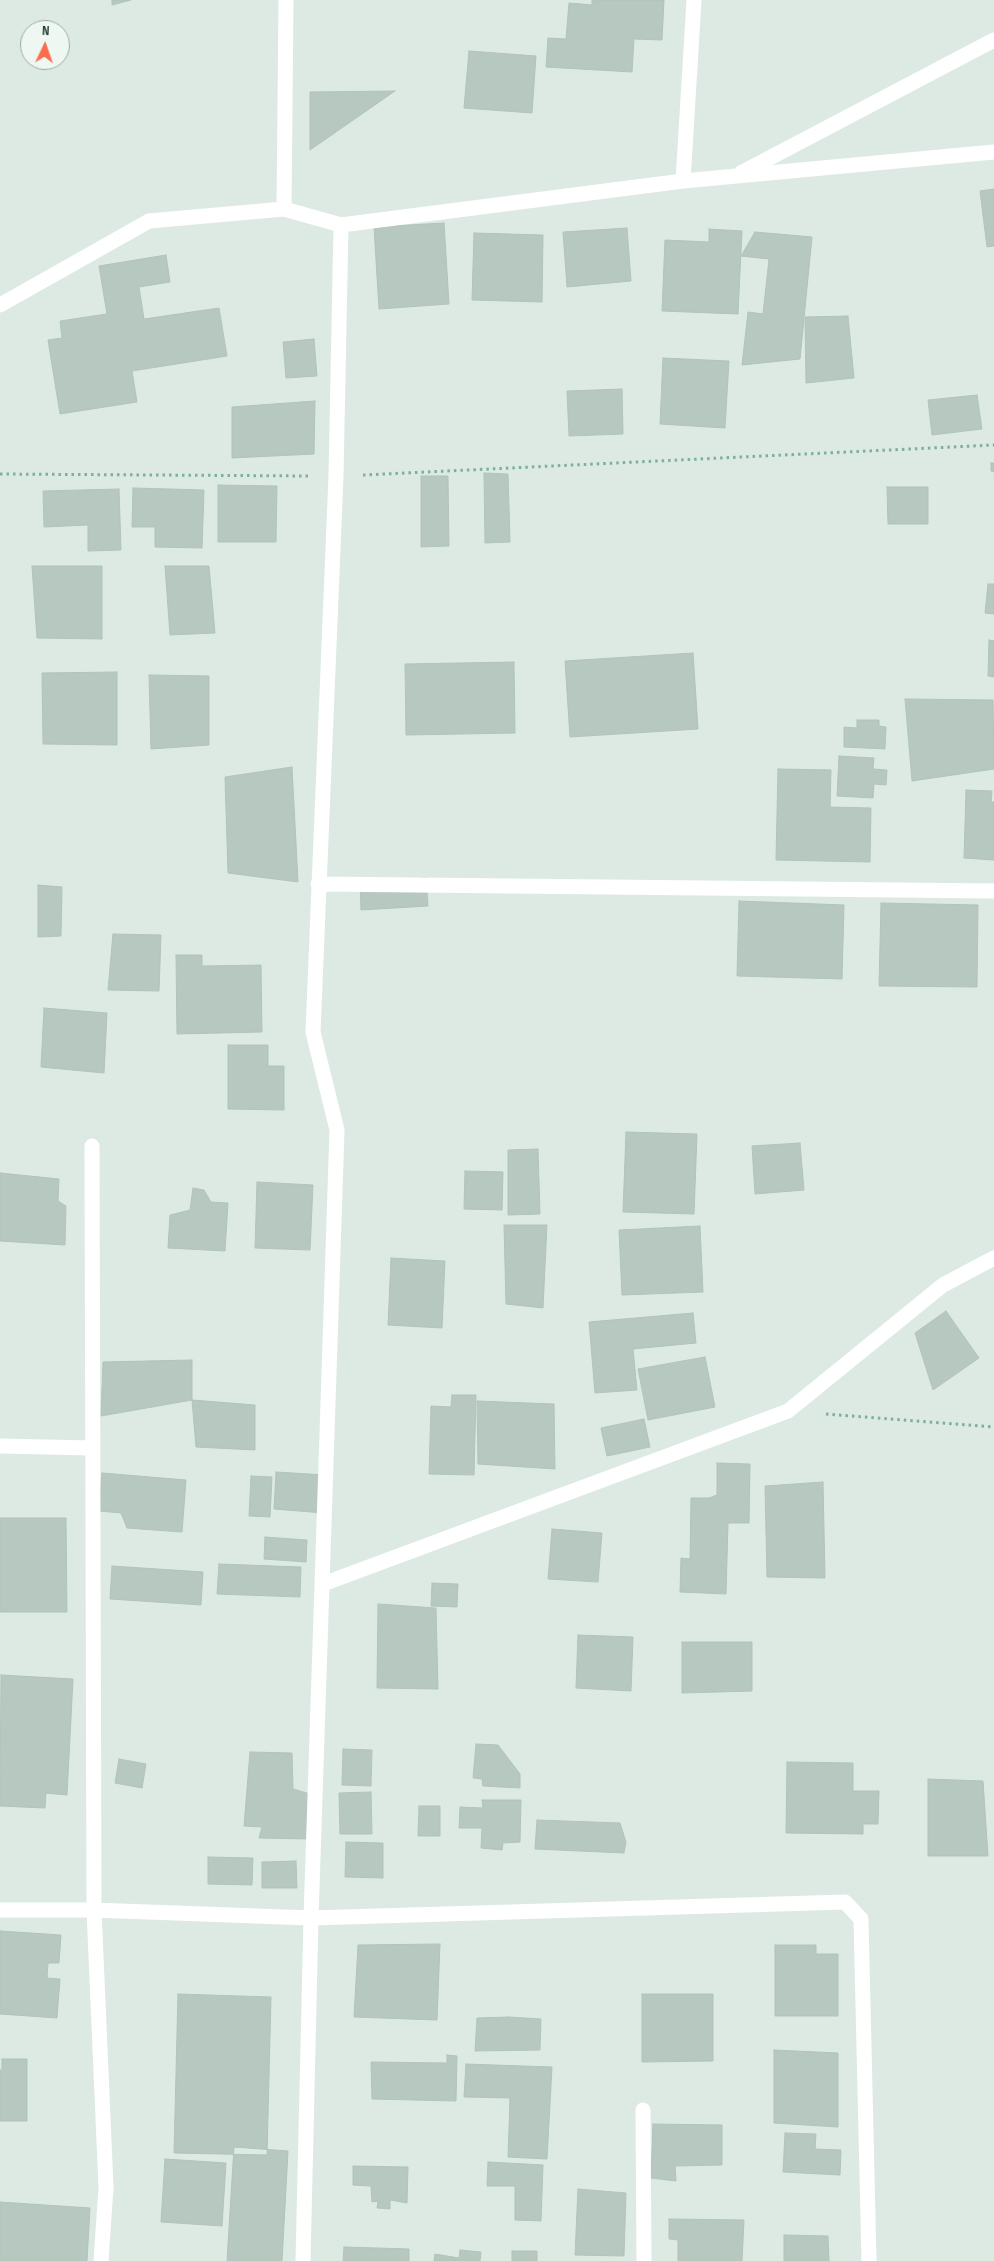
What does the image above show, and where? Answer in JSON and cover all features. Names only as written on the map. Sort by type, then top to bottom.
[{"type":"street","points":[[284,209],[286,0]]},
{"type":"street","points":[[683,181],[694,0]]},
{"type":"street","points":[[734,176],[994,40]]},
{"type":"street","points":[[0,304],[149,221],[284,209],[341,225],[683,181],[994,152]]},
{"type":"street","points":[[303,2261],[311,1918],[337,1130],[313,1032],[336,476],[341,225]]},
{"type":"street","points":[[318,884],[994,891]]},
{"type":"street","points":[[92,1146],[94,1910],[106,2187],[101,2261]]},
{"type":"street","points":[[323,1584],[788,1411],[943,1285],[994,1258]]},
{"type":"street","points":[[0,1446],[93,1448]]},
{"type":"street","points":[[0,1910],[94,1910],[311,1918],[846,1902],[861,1919],[869,2261]]},
{"type":"street","points":[[643,2110],[644,2261]]},
{"type":"path","points":[[0,474],[336,476],[994,445]]},
{"type":"path","points":[[788,1411],[994,1427]]},
{"type":"building","points":[[112,0],[131,0],[112,5]]},
{"type":"building","points":[[592,0],[664,0],[662,40],[634,39],[632,72],[546,67],[548,38],[566,39],[569,3],[592,5]]},
{"type":"building","points":[[469,51],[536,56],[532,113],[464,108]]},
{"type":"building","points":[[395,91],[310,150],[310,92]]},
{"type":"building","points":[[994,189],[994,246],[987,247],[980,191]]},
{"type":"building","points":[[444,223],[449,304],[379,309],[374,227]]},
{"type":"building","points":[[627,228],[631,281],[567,287],[563,232]]},
{"type":"building","points":[[709,229],[742,231],[738,314],[662,311],[665,240],[709,242]]},
{"type":"building","points":[[755,232],[812,237],[800,359],[742,365],[748,312],[763,314],[769,259],[741,256]]},
{"type":"building","points":[[474,233],[543,235],[542,302],[472,300]]},
{"type":"building","points":[[166,255],[170,282],[139,287],[144,319],[219,308],[227,356],[132,371],[137,402],[60,414],[48,340],[62,338],[60,321],[107,314],[99,266]]},
{"type":"building","points":[[848,316],[854,378],[806,383],[805,317]]},
{"type":"building","points":[[314,339],[317,376],[286,378],[283,342]]},
{"type":"building","points":[[663,358],[729,361],[725,428],[660,424]]},
{"type":"building","points":[[622,389],[623,434],[569,436],[567,391]]},
{"type":"building","points":[[977,395],[982,429],[932,435],[928,400]]},
{"type":"building","points":[[315,401],[314,454],[232,458],[232,407]]},
{"type":"building","points":[[991,463],[994,463],[994,472],[991,471]]},
{"type":"building","points":[[484,473],[508,474],[510,542],[485,543]]},
{"type":"building","points":[[421,476],[448,476],[449,546],[421,547]]},
{"type":"building","points":[[218,485],[277,486],[276,542],[218,542]]},
{"type":"building","points":[[887,487],[928,487],[928,524],[888,524]]},
{"type":"building","points":[[133,488],[204,490],[202,548],[155,547],[155,527],[132,527]]},
{"type":"building","points":[[119,489],[121,550],[88,551],[88,525],[44,527],[43,491]]},
{"type":"building","points":[[32,566],[102,566],[102,639],[37,638]]},
{"type":"building","points":[[165,566],[209,566],[215,633],[170,635]]},
{"type":"building","points":[[988,584],[994,584],[994,614],[985,613]]},
{"type":"building","points":[[989,640],[994,641],[994,677],[988,676]]},
{"type":"building","points":[[693,653],[698,729],[570,737],[565,661]]},
{"type":"building","points":[[514,662],[515,733],[406,735],[405,664]]},
{"type":"building","points":[[117,672],[117,745],[43,744],[42,673]]},
{"type":"building","points":[[149,675],[209,676],[209,745],[151,749]]},
{"type":"building","points":[[905,699],[993,700],[994,769],[912,781]]},
{"type":"building","points":[[857,720],[879,720],[879,726],[886,727],[885,749],[844,747],[844,727],[857,728]]},
{"type":"building","points":[[839,756],[874,758],[873,769],[887,770],[886,785],[874,784],[873,798],[837,796]]},
{"type":"building","points":[[292,767],[298,882],[228,873],[225,777]]},
{"type":"building","points":[[778,769],[831,770],[830,807],[871,808],[870,862],[776,860]]},
{"type":"building","points":[[966,790],[992,791],[991,802],[994,802],[994,860],[964,858]]},
{"type":"building","points":[[426,878],[428,906],[361,910],[360,882]]},
{"type":"building","points":[[38,885],[62,887],[61,936],[38,937]]},
{"type":"building","points":[[739,901],[844,905],[842,979],[737,976]]},
{"type":"building","points":[[881,903],[978,905],[977,987],[879,986]]},
{"type":"building","points":[[113,934],[161,935],[159,991],[108,990]]},
{"type":"building","points":[[176,955],[202,955],[202,966],[261,965],[262,1032],[177,1034]]},
{"type":"building","points":[[44,1008],[107,1013],[104,1073],[41,1067]]},
{"type":"building","points":[[228,1045],[268,1045],[268,1066],[284,1066],[284,1110],[228,1109]]},
{"type":"building","points":[[626,1132],[697,1134],[694,1214],[623,1212]]},
{"type":"building","points":[[800,1143],[804,1190],[755,1194],[752,1146]]},
{"type":"building","points":[[538,1149],[540,1214],[508,1215],[508,1150]]},
{"type":"building","points":[[465,1171],[503,1172],[502,1210],[464,1209]]},
{"type":"building","points":[[0,1173],[59,1179],[58,1201],[66,1206],[65,1245],[0,1241]]},
{"type":"building","points":[[257,1182],[313,1185],[310,1250],[255,1248]]},
{"type":"building","points":[[193,1188],[204,1190],[211,1202],[228,1203],[225,1251],[168,1248],[170,1215],[190,1210]]},
{"type":"building","points":[[504,1225],[547,1225],[543,1308],[506,1304]]},
{"type":"building","points":[[700,1226],[703,1292],[622,1295],[619,1230]]},
{"type":"building","points":[[391,1258],[445,1261],[442,1328],[388,1325]]},
{"type":"building","points":[[946,1311],[979,1358],[933,1390],[915,1333]]},
{"type":"building","points":[[693,1313],[696,1343],[633,1349],[637,1390],[595,1393],[589,1322]]},
{"type":"building","points":[[705,1357],[715,1407],[648,1420],[638,1369]]},
{"type":"building","points":[[192,1360],[192,1400],[101,1416],[103,1362]]},
{"type":"building","points":[[452,1395],[476,1395],[474,1475],[429,1474],[431,1406],[451,1407]]},
{"type":"building","points":[[192,1400],[255,1405],[255,1450],[196,1447]]},
{"type":"building","points":[[477,1401],[554,1404],[555,1469],[478,1464]]},
{"type":"building","points":[[644,1419],[650,1447],[607,1456],[601,1428]]},
{"type":"building","points":[[717,1463],[750,1464],[749,1523],[728,1523],[726,1594],[680,1592],[681,1558],[690,1559],[691,1498],[709,1498],[717,1495]]},
{"type":"building","points":[[276,1472],[325,1475],[324,1513],[274,1509]]},
{"type":"building","points":[[102,1473],[186,1480],[182,1532],[127,1528],[121,1513],[99,1511]]},
{"type":"building","points":[[251,1476],[272,1477],[270,1517],[249,1516]]},
{"type":"building","points":[[823,1482],[825,1578],[767,1577],[765,1486]]},
{"type":"building","points":[[0,1518],[66,1518],[67,1612],[0,1612]]},
{"type":"building","points":[[552,1529],[602,1533],[598,1582],[548,1579]]},
{"type":"building","points":[[265,1537],[307,1540],[306,1562],[264,1559]]},
{"type":"building","points":[[219,1564],[301,1567],[300,1597],[217,1594]]},
{"type":"building","points":[[112,1566],[203,1572],[201,1605],[110,1599]]},
{"type":"building","points":[[432,1583],[458,1584],[457,1607],[431,1606]]},
{"type":"building","points":[[378,1604],[436,1608],[438,1689],[377,1688]]},
{"type":"building","points":[[578,1635],[633,1637],[631,1691],[576,1688]]},
{"type":"building","points":[[682,1642],[752,1642],[752,1691],[682,1693]]},
{"type":"building","points":[[1,1675],[73,1679],[67,1795],[46,1793],[45,1808],[0,1806]]},
{"type":"building","points":[[476,1744],[498,1745],[520,1774],[520,1788],[483,1786],[482,1779],[473,1778]]},
{"type":"building","points":[[343,1749],[372,1750],[371,1786],[342,1785]]},
{"type":"building","points":[[250,1752],[292,1753],[293,1789],[310,1794],[310,1839],[259,1838],[262,1827],[244,1826]]},
{"type":"building","points":[[119,1759],[146,1764],[142,1788],[115,1783]]},
{"type":"building","points":[[787,1762],[853,1763],[853,1791],[879,1791],[878,1824],[863,1824],[863,1834],[786,1833]]},
{"type":"building","points":[[928,1779],[983,1781],[988,1856],[928,1856]]},
{"type":"building","points":[[371,1792],[372,1834],[340,1834],[339,1793]]},
{"type":"building","points":[[482,1800],[521,1800],[520,1842],[503,1843],[502,1850],[481,1848],[482,1828],[459,1828],[460,1807],[483,1808]]},
{"type":"building","points":[[419,1806],[440,1806],[440,1836],[418,1836]]},
{"type":"building","points":[[537,1820],[620,1823],[626,1842],[624,1853],[535,1849]]},
{"type":"building","points":[[346,1842],[383,1843],[383,1878],[345,1877]]},
{"type":"building","points":[[208,1857],[253,1858],[252,1885],[208,1884]]},
{"type":"building","points":[[296,1861],[297,1888],[262,1888],[262,1862]]},
{"type":"building","points":[[0,1931],[61,1935],[59,1963],[48,1963],[47,1978],[60,1979],[57,2018],[0,2014]]},
{"type":"building","points":[[440,1944],[437,2020],[354,2017],[358,1945]]},
{"type":"building","points":[[775,1945],[816,1945],[816,1954],[838,1954],[838,2016],[775,2016]]},
{"type":"building","points":[[178,1994],[271,1997],[267,2155],[174,2153]]},
{"type":"building","points":[[642,1994],[713,1994],[713,2061],[642,2062]]},
{"type":"building","points":[[477,2018],[541,2019],[540,2050],[475,2051]]},
{"type":"building","points":[[774,2050],[838,2053],[838,2127],[774,2123]]},
{"type":"building","points":[[447,2055],[457,2056],[456,2101],[372,2099],[371,2062],[447,2063]]},
{"type":"building","points":[[2,2059],[27,2059],[27,2121],[0,2121],[0,2070],[2,2070]]},
{"type":"building","points":[[466,2064],[552,2067],[547,2159],[508,2157],[510,2098],[464,2097]]},
{"type":"building","points":[[653,2124],[722,2125],[722,2165],[675,2166],[676,2181],[651,2178]]},
{"type":"building","points":[[785,2133],[816,2134],[815,2149],[841,2150],[840,2175],[783,2172]]},
{"type":"building","points":[[234,2147],[288,2151],[282,2261],[227,2261]]},
{"type":"building","points":[[165,2159],[226,2163],[222,2226],[161,2222]]},
{"type":"building","points":[[488,2162],[543,2165],[541,2221],[515,2220],[515,2186],[487,2186]]},
{"type":"building","points":[[353,2166],[408,2167],[407,2203],[390,2200],[390,2209],[377,2208],[378,2201],[372,2202],[371,2186],[353,2185]]},
{"type":"building","points":[[578,2189],[626,2193],[624,2256],[575,2255]]},
{"type":"building","points":[[0,2202],[90,2208],[87,2261],[0,2261]]},
{"type":"building","points":[[669,2219],[744,2220],[742,2261],[678,2261],[678,2240],[669,2239]]},
{"type":"building","points":[[784,2235],[828,2236],[829,2261],[784,2261]]},
{"type":"building","points":[[344,2247],[409,2249],[409,2261],[343,2261]]},
{"type":"building","points":[[460,2250],[481,2252],[480,2261],[434,2261],[435,2254],[459,2258]]},
{"type":"building","points":[[512,2251],[537,2251],[537,2261],[512,2261]]}]
